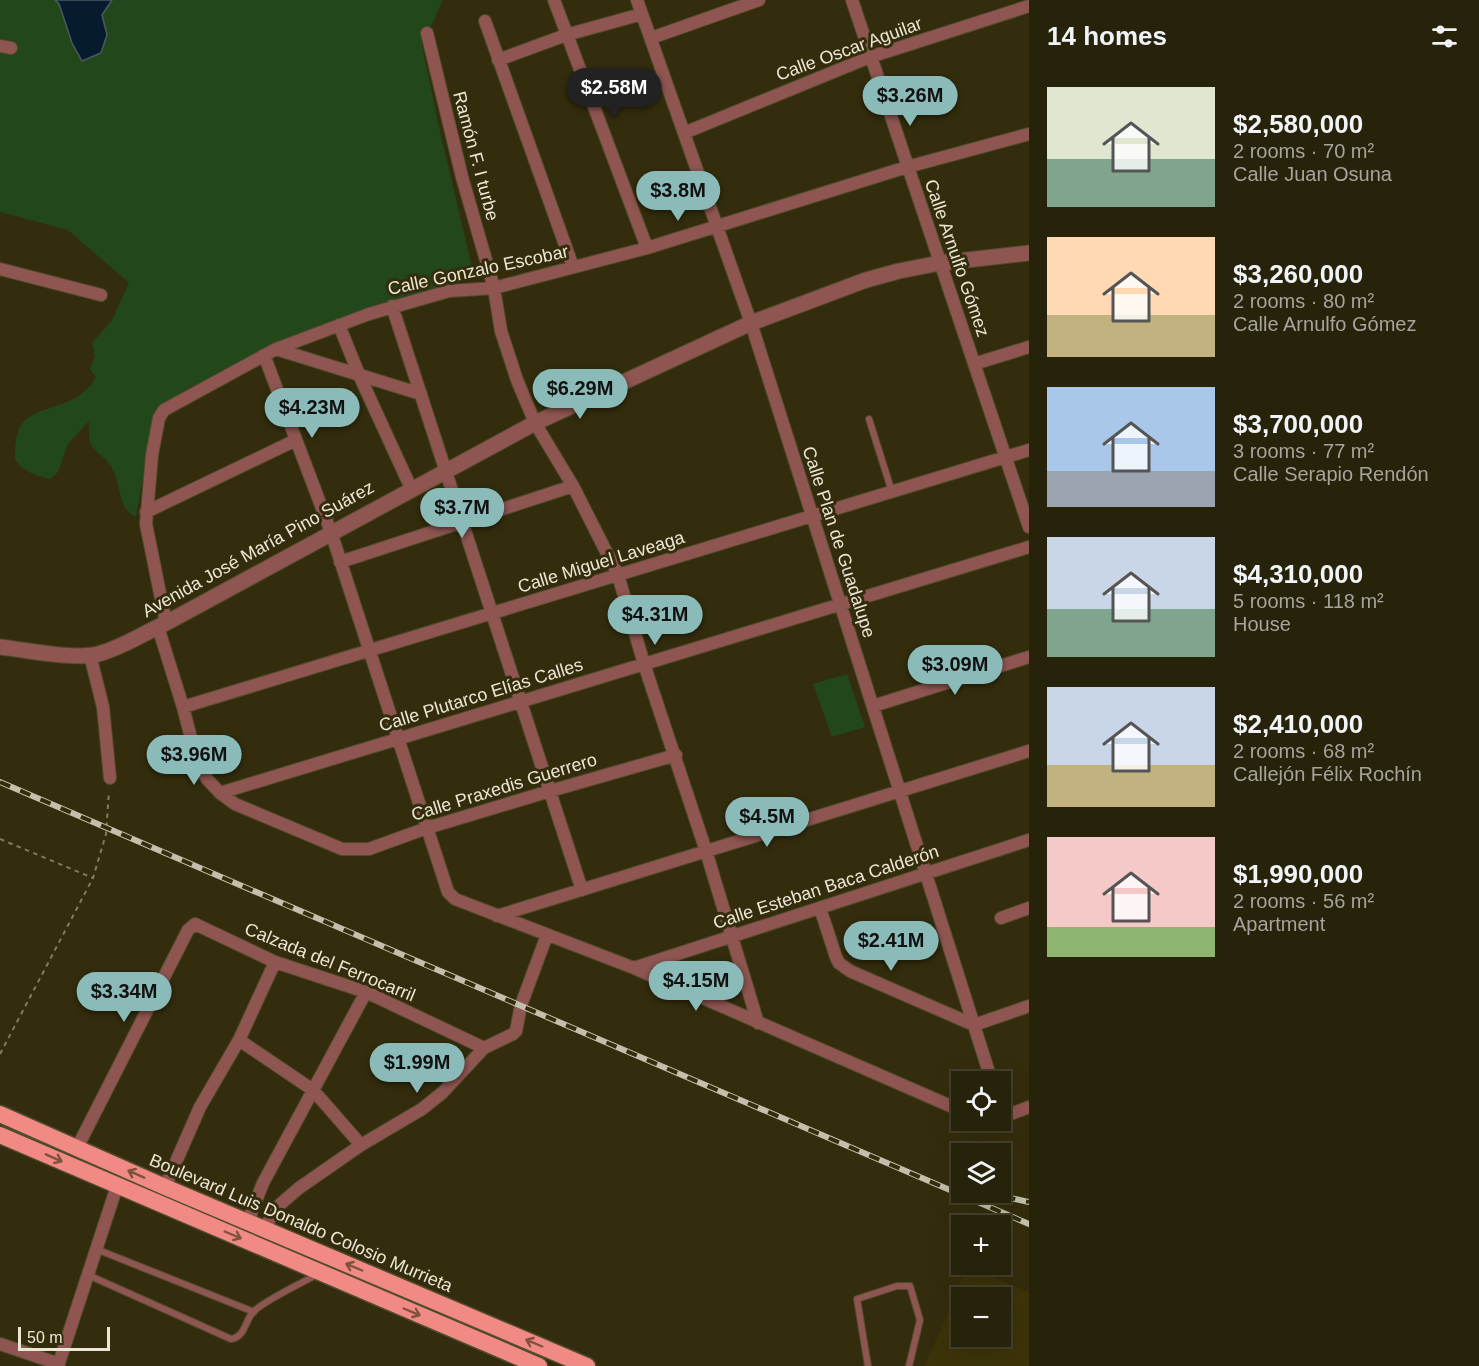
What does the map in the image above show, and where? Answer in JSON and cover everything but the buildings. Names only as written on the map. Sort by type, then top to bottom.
[{"type":"highway","name":"Boulevard Luis Donaldo Colosio Murrieta","points":[[0,1114],[165,1187],[587,1366]]},
{"type":"highway","name":"Boulevard Luis Donaldo Colosio Murrieta","points":[[0,1135],[539,1366]]},
{"type":"street","points":[[554,0],[647,248]]},
{"type":"street","name":"Calle Plan de Guadalupe","points":[[637,0],[751,323],[989,1071]]},
{"type":"street","points":[[651,38],[759,0]]},
{"type":"street","name":"Calle Arnulfo Gómez","points":[[852,0],[1029,527]]},
{"type":"street","name":"Calle Oscar Aguilar","points":[[684,133],[870,57],[1029,6]]},
{"type":"street","points":[[498,60],[566,35],[642,14]]},
{"type":"street","points":[[485,21],[573,267]]},
{"type":"street","name":"Ramón F. I turbe","points":[[427,33],[462,177],[494,288],[501,330],[513,370],[535,423],[573,486],[618,575],[758,1023]]},
{"type":"street","name":"Calle Gonzalo Escobar","points":[[146,512],[152,455],[159,418],[164,410],[264,355],[392,306],[449,291],[494,288],[647,248],[908,167],[1029,134]]},
{"type":"street","name":"Avenida José María Pino Suárez","points":[[0,647],[90,655],[107,651],[158,627],[411,488],[535,423],[751,323],[866,280],[899,271],[940,263],[1029,252]]},
{"type":"street","points":[[0,269],[101,295]]},
{"type":"street","points":[[392,306],[582,890]]},
{"type":"street","points":[[339,325],[360,377],[411,488]]},
{"type":"street","points":[[974,364],[1029,347]]},
{"type":"street","points":[[276,350],[421,394]]},
{"type":"street","points":[[264,355],[331,532],[448,892],[455,899],[634,968],[951,1107]]},
{"type":"street","points":[[220,793],[207,779],[197,761],[158,627],[146,512],[296,440]]},
{"type":"street","name":"Calle Miguel Laveaga","points":[[183,707],[1029,450]]},
{"type":"street","points":[[340,562],[573,486]]},
{"type":"street","name":"Calle Plutarco Elías Calles","points":[[220,793],[1029,547]]},
{"type":"street","points":[[90,655],[103,707],[110,778]]},
{"type":"street","points":[[873,706],[1029,657]]},
{"type":"street","points":[[497,916],[1029,751]]},
{"type":"street","name":"Calle Praxedis Guerrero","points":[[220,793],[235,804],[342,849],[363,850],[550,790],[676,755]]},
{"type":"street","name":"Calle Esteban Baca Calderón","points":[[634,968],[1029,840]]},
{"type":"street","points":[[820,908],[836,957],[844,968],[974,1025],[1029,1006]]},
{"type":"street","points":[[1001,918],[1029,908]]},
{"type":"street","name":"Calzada del Ferrocarril","points":[[77,1148],[188,930],[195,924],[275,962],[366,992],[484,1048]]},
{"type":"street","points":[[264,1229],[288,1197],[361,1145],[422,1109],[442,1093],[484,1048],[511,1036],[516,1031],[521,1005],[547,935]]},
{"type":"street","points":[[165,1187],[200,1107],[239,1040],[275,962]]},
{"type":"street","points":[[248,1221],[264,1183],[366,992]]},
{"type":"street","points":[[239,1040],[313,1090],[361,1145]]},
{"type":"street","points":[[1011,1113],[1029,1107]]},
{"type":"street","points":[[0,1344],[59,1365],[117,1186]]},
{"type":"lane","points":[[869,419],[892,492]]},
{"type":"lane","points":[[96,1249],[254,1312]]},
{"type":"lane","points":[[88,1275],[231,1339],[237,1338],[254,1312],[320,1272]]},
{"type":"lane","points":[[868,1366],[857,1299],[897,1286],[910,1286],[920,1320],[909,1366]]},
{"type":"path","points":[[0,1054],[93,878],[106,834],[110,778]]},
{"type":"path","points":[[0,839],[93,878]]},
{"type":"shaded area","points":[[964,1275],[987,1275],[1029,1292],[1029,1366],[925,1366],[951,1305],[951,1347],[1011,1347],[1011,1287],[959,1287]]},
{"type":"green space","points":[[0,0],[55,0],[59,4],[72,43],[107,35],[102,15],[112,0],[443,0],[422,46],[474,275],[281,345],[214,375],[165,404],[154,413],[136,517],[125,507],[117,479],[110,465],[91,444],[89,421],[68,444],[58,472],[50,479],[26,470],[15,460],[16,439],[20,427],[26,419],[79,396],[88,388],[96,377],[90,369],[95,356],[92,343],[112,320],[129,283],[68,230],[0,212]]},
{"type":"green space","points":[[847,674],[865,727],[832,737],[813,684]]},
{"type":"water","points":[[55,0],[112,0],[102,15],[107,35],[101,53],[82,61],[72,43],[59,4]]},
{"type":"railway","points":[[0,782],[1029,1224]]},
{"type":"railway","points":[[1011,1198],[1029,1202]]}]
